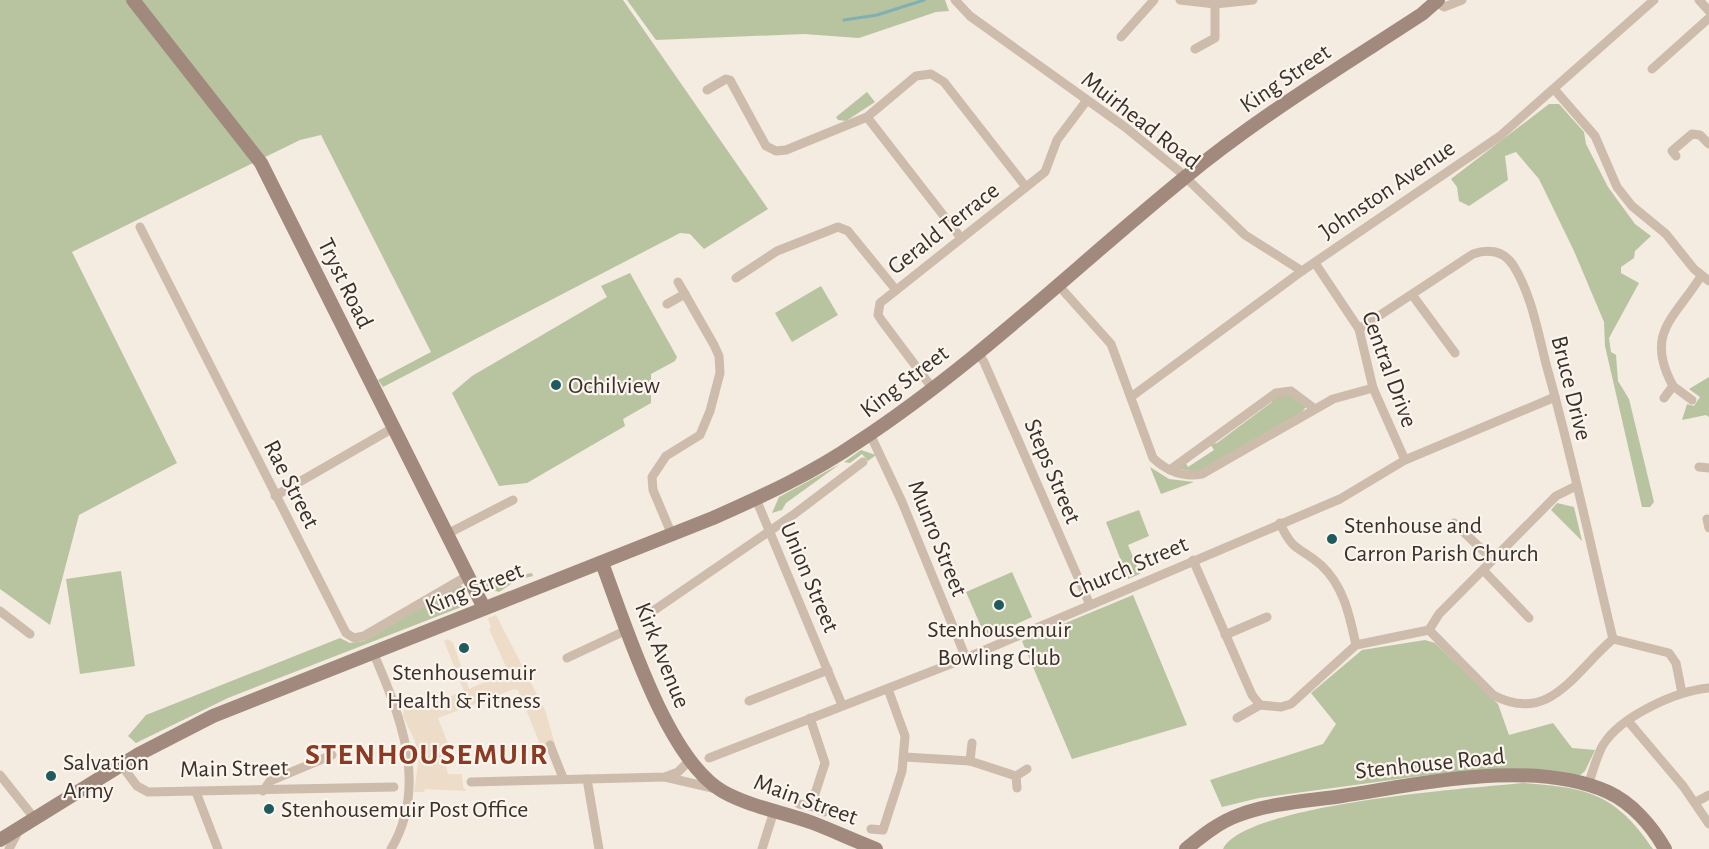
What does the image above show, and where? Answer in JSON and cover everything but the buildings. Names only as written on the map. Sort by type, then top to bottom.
[{"type":"main road","name":"Tryst Road","points":[[133,0],[261,163],[484,608]]},
{"type":"main road","name":"King Street","points":[[323,672],[672,535],[756,499],[870,434],[933,389],[978,353],[1185,177],[1261,120],[1437,1]]},
{"type":"main road","name":"Kirk Avenue","points":[[602,562],[627,630],[668,725],[689,761]]},
{"type":"main road","name":"Main Street","points":[[0,840],[122,766],[213,716],[323,672]]},
{"type":"main road","name":"Main Street","points":[[689,761],[721,790],[812,823],[867,847]]},
{"type":"main road","name":"Stenhouse Road","points":[[1186,849],[1224,822],[1251,811],[1422,784],[1506,776],[1534,777],[1587,785],[1606,791],[1629,804],[1658,837],[1665,849]]},
{"type":"street","name":"Muirhead Road","points":[[955,0],[970,16],[1087,100],[1185,177],[1245,235],[1302,271]]},
{"type":"street","points":[[1126,34],[1154,0]]},
{"type":"street","points":[[1180,0],[1215,4],[1253,0]]},
{"type":"street","points":[[1437,1],[1444,7],[1462,0]]},
{"type":"street","points":[[1699,0],[1709,11]]},
{"type":"street","name":"Johnston Avenue","points":[[1131,397],[1302,271],[1500,136],[1650,1]]},
{"type":"street","points":[[1196,49],[1215,38],[1215,4]]},
{"type":"street","points":[[1658,66],[1709,18]]},
{"type":"street","points":[[707,90],[726,79],[730,80],[766,146],[776,152],[796,147],[867,117],[916,76],[923,74],[938,77],[1026,187]]},
{"type":"street","points":[[1554,89],[1594,136],[1617,187],[1632,206],[1666,234],[1705,278],[1671,317],[1661,340],[1664,370],[1673,386],[1692,400]]},
{"type":"street","name":"Gerald Terrace","points":[[933,389],[878,315],[880,303],[1047,169],[1057,140],[1087,100]]},
{"type":"street","points":[[867,117],[961,238]]},
{"type":"street","points":[[1676,156],[1672,151],[1692,134],[1700,135],[1709,144]]},
{"type":"street","name":"Rae Street","points":[[140,227],[275,496],[344,630],[350,637],[364,636],[469,575]]},
{"type":"street","points":[[736,278],[777,251],[838,227],[848,231],[896,290]]},
{"type":"street","name":"Bruce Drive","points":[[1359,330],[1473,254],[1490,251],[1502,254],[1513,266],[1529,306],[1555,397],[1613,639]]},
{"type":"street","name":"Central Drive","points":[[1315,263],[1349,311],[1359,330],[1373,388],[1405,460]]},
{"type":"street","points":[[672,535],[653,490],[652,477],[666,456],[700,435],[710,411],[721,364],[714,345],[678,282]]},
{"type":"street","points":[[1059,286],[1111,344],[1153,458],[1170,470],[1183,475],[1202,474],[1346,394],[1373,388]]},
{"type":"street","points":[[667,304],[685,294]]},
{"type":"street","points":[[1413,296],[1455,353]]},
{"type":"street","name":"Steps Street","points":[[978,353],[984,362],[1090,605]]},
{"type":"street","points":[[1664,398],[1673,386]]},
{"type":"street","points":[[1170,470],[1276,393],[1291,391],[1315,410]]},
{"type":"street","name":"Church Street","points":[[709,758],[966,658],[1340,499],[1405,460],[1555,397]]},
{"type":"street","points":[[275,496],[393,428]]},
{"type":"street","name":"Munro Street","points":[[870,434],[898,492],[966,658]]},
{"type":"street","points":[[653,611],[770,531],[863,462]]},
{"type":"street","points":[[1193,560],[1252,695],[1260,705],[1269,708],[1291,704],[1356,645],[1430,630],[1439,614],[1556,496],[1576,486]]},
{"type":"street","name":"Union Street","points":[[756,499],[843,705]]},
{"type":"street","points":[[447,534],[513,500]]},
{"type":"street","points":[[1280,523],[1287,540],[1297,550],[1320,564],[1345,600],[1356,645]]},
{"type":"street","points":[[1454,523],[1492,560]]},
{"type":"street","points":[[1482,570],[1529,618]]},
{"type":"street","points":[[0,610],[30,634]]},
{"type":"street","points":[[1225,635],[1267,617]]},
{"type":"street","points":[[567,658],[627,630]]},
{"type":"street","points":[[1430,630],[1493,695],[1520,705],[1537,705],[1551,696],[1613,639],[1669,653],[1676,663],[1682,693]]},
{"type":"street","points":[[373,652],[403,729],[408,756],[406,815],[391,849]]},
{"type":"street","name":"Union Street","points":[[748,701],[828,670]]},
{"type":"street","points":[[883,830],[905,757],[905,736],[888,688]]},
{"type":"street","points":[[1587,785],[1603,745],[1628,721],[1682,693],[1709,688]]},
{"type":"street","points":[[1237,718],[1260,705]]},
{"type":"street","points":[[810,718],[825,763],[811,806]]},
{"type":"street","points":[[1628,721],[1695,802],[1709,824]]},
{"type":"street","points":[[970,761],[972,743]]},
{"type":"street","points":[[550,746],[563,778]]},
{"type":"street","points":[[263,791],[270,781],[332,755]]},
{"type":"street","points":[[905,757],[970,761],[1016,776]]},
{"type":"street","points":[[665,777],[678,772],[689,761]]},
{"type":"street","name":"Main Street","points":[[122,766],[142,790],[196,792],[394,787]]},
{"type":"street","points":[[1016,776],[1027,769]]},
{"type":"street","points":[[0,775],[35,819]]},
{"type":"street","points":[[1016,776],[1017,788]]},
{"type":"street","name":"Main Street","points":[[471,782],[665,777],[721,790]]},
{"type":"street","points":[[586,779],[599,849]]},
{"type":"street","points":[[196,792],[218,849]]},
{"type":"street","points":[[1695,802],[1709,795]]},
{"type":"street","points":[[798,804],[811,806],[824,813]]},
{"type":"street","points":[[762,849],[774,811]]},
{"type":"street","points":[[9,849],[20,828]]},
{"type":"street","points":[[871,829],[883,830],[893,835]]},
{"type":"green space","points":[[0,0],[623,0],[768,209],[704,249],[690,234],[680,233],[383,387],[378,380],[431,352],[321,135],[300,140],[72,252],[177,463],[79,515],[50,625],[0,589]]},
{"type":"green space","points":[[627,0],[945,0],[949,11],[936,12],[859,38],[804,34],[656,40]]},
{"type":"green space","points":[[867,92],[875,102],[846,121],[838,120],[836,117]]},
{"type":"green space","points":[[1549,104],[1559,104],[1584,132],[1586,144],[1608,187],[1635,224],[1651,236],[1635,251],[1634,258],[1621,267],[1621,273],[1639,283],[1609,338],[1611,352],[1616,355],[1618,381],[1629,399],[1654,502],[1650,507],[1642,507],[1605,346],[1604,322],[1574,251],[1539,179],[1516,152],[1505,156],[1508,180],[1469,206],[1459,201],[1457,187],[1451,179]]},
{"type":"green space","name":"Ochilview","points":[[630,273],[677,357],[675,361],[651,374],[651,403],[623,419],[625,426],[527,483],[499,486],[452,393],[472,376],[607,297],[601,286]]},
{"type":"green space","points":[[821,286],[838,315],[792,342],[775,313]]},
{"type":"green space","points":[[1709,377],[1709,417],[1706,415],[1682,420],[1687,404],[1694,406],[1700,397],[1689,389]]},
{"type":"green space","points":[[1289,394],[1306,407],[1302,412],[1197,472],[1179,469],[1185,462],[1188,467],[1214,450],[1210,444],[1217,443],[1272,402],[1273,398]]},
{"type":"green space","points":[[861,450],[876,455],[868,461],[862,454],[850,463],[844,462]]},
{"type":"green space","points":[[840,464],[786,503],[782,510],[772,513],[779,497]]},
{"type":"green space","points":[[1150,467],[1169,479],[1194,482],[1161,494]]},
{"type":"green space","points":[[1557,503],[1574,507],[1582,541],[1551,510]]},
{"type":"green space","points":[[1139,510],[1149,536],[1128,545],[1140,574],[1128,579],[1106,522]]},
{"type":"green space","points":[[121,571],[135,666],[80,674],[66,579]]},
{"type":"green space","name":"Stenhousemuir Bowling Club","points":[[1012,572],[1032,617],[986,638],[966,592]]},
{"type":"green space","points":[[532,573],[533,576],[517,580],[499,592],[482,587],[484,582]]},
{"type":"green space","points":[[460,585],[466,588],[464,606],[228,698],[136,743],[128,736],[146,715],[340,638],[350,643],[364,641]]},
{"type":"green space","points":[[1133,595],[1187,725],[1072,759],[1022,641]]},
{"type":"green space","points":[[1425,640],[1435,643],[1498,704],[1509,735],[1553,723],[1572,748],[1595,750],[1585,771],[1577,778],[1507,770],[1421,776],[1259,798],[1222,807],[1210,780],[1323,744],[1336,724],[1311,693],[1362,650]]},
{"type":"green space","points":[[1524,783],[1583,791],[1598,797],[1626,816],[1653,849],[1223,849],[1240,833],[1272,820],[1314,810],[1411,794]]},
{"type":"shaded area","points":[[496,615],[545,710],[555,744],[542,749],[518,690],[514,689],[438,718],[449,746],[442,752],[448,774],[462,774],[463,787],[467,791],[425,789],[424,792],[414,792],[418,764],[415,741],[403,716],[404,707],[416,702],[419,708],[464,691],[444,641],[448,639],[453,643],[469,689],[509,673],[489,629],[491,628],[488,618]]},
{"type":"waterway","points":[[844,20],[877,15],[924,0]]},
{"type":"place","name":"Ochilview","points":[[556,385]]},
{"type":"place","name":"Stenhouse and Carron Parish Church","points":[[1332,539]]},
{"type":"place","name":"Stenhousemuir Bowling Club","points":[[999,605]]},
{"type":"place","name":"Stenhousemuir Health & Fitness","points":[[464,648]]},
{"type":"place","name":"Salvation Army","points":[[51,776]]},
{"type":"place","name":"Stenhousemuir Post Office","points":[[269,809]]},
{"type":"district","name":"STENHOUSEMUIR","points":[[427,754]]}]
